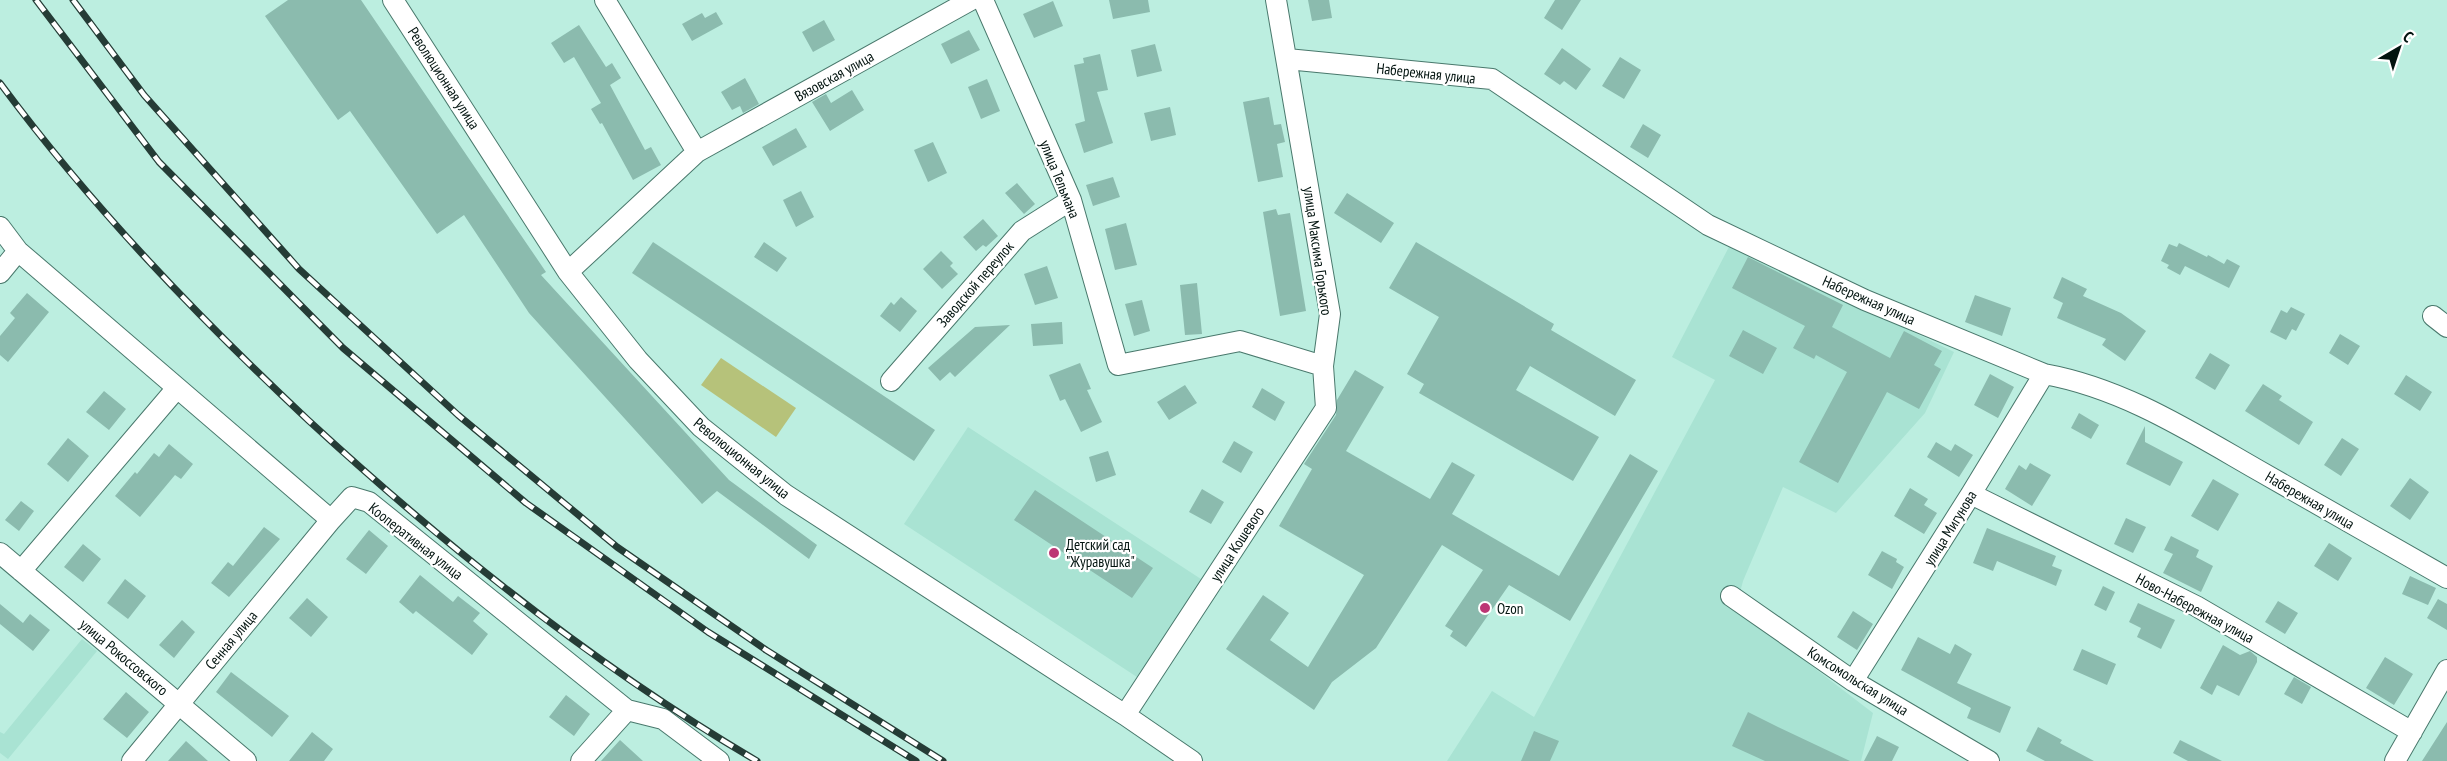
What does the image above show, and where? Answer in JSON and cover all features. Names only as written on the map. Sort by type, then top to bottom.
[{"type":"street","name":"Революционная улица","points":[[393,0],[568,272],[638,360],[701,428],[778,488],[1192,761]]},
{"type":"street","points":[[605,0],[698,152]]},
{"type":"street","name":"Вязовская улица","points":[[568,272],[698,152],[971,0]]},
{"type":"street","name":"улица Тельмана","points":[[983,0],[1071,200],[1118,365],[1240,341],[1323,366]]},
{"type":"street","name":"улица Максима Горького","points":[[1276,0],[1329,314],[1323,366]]},
{"type":"street","name":"Набережная улица","points":[[1287,59],[1492,79],[1708,225],[1865,300],[2044,374],[2109,391],[2174,422],[2447,578]]},
{"type":"street","name":"Заводской переулок","points":[[891,381],[1022,231],[1071,200]]},
{"type":"street","points":[[0,227],[18,251],[331,520]]},
{"type":"street","points":[[0,273],[18,251]]},
{"type":"street","name":"улица Кошевого","points":[[1125,715],[1326,408],[1323,366]]},
{"type":"street","name":"улица Мигунова","points":[[1853,681],[2044,374]]},
{"type":"street","points":[[21,571],[177,388]]},
{"type":"street","name":"Ново-Набережная улица","points":[[1971,494],[2196,606],[2412,732]]},
{"type":"street","name":"Кооперативная улица","points":[[331,520],[352,497],[369,502],[627,710],[663,719],[719,761]]},
{"type":"street","name":"Сенная улица","points":[[132,761],[331,520]]},
{"type":"street","name":"улица Рокоссовского","points":[[0,554],[246,761]]},
{"type":"street","name":"Комсомольская улица","points":[[1731,596],[1853,681],[1989,761]]},
{"type":"street","points":[[2395,761],[2447,670]]},
{"type":"street","points":[[581,761],[627,710]]},
{"type":"shaded area","points":[[1731,243],[1954,352],[1925,413],[1836,513],[1783,487],[1743,581],[1736,608],[1873,713],[1861,761],[1447,761],[1492,691],[1534,717],[1715,380],[1672,357]]},
{"type":"shaded area","name":"Детский сад \"Журавушка\"","points":[[968,427],[1204,581],[1140,679],[904,524]]},
{"type":"shaded area","points":[[82,639],[97,651],[8,759],[0,753],[0,732],[4,734]]},
{"type":"green space","points":[[721,358],[796,408],[776,437],[701,385]]},
{"type":"building","points":[[288,0],[361,0],[546,272],[541,275],[729,480],[817,545],[809,559],[717,491],[702,504],[529,313],[464,215],[437,234],[350,111],[338,120],[265,16]]},
{"type":"building","points":[[1109,0],[1148,0],[1150,12],[1113,19]]},
{"type":"building","points":[[1308,0],[1329,0],[1332,18],[1312,21]]},
{"type":"building","points":[[1555,0],[1581,0],[1562,30],[1544,18]]},
{"type":"building","points":[[1053,1],[1063,26],[1034,38],[1023,14]]},
{"type":"building","points":[[716,12],[723,24],[692,41],[682,24],[702,13],[705,18]]},
{"type":"building","points":[[824,20],[835,40],[813,52],[802,32]]},
{"type":"building","points":[[579,25],[606,67],[612,63],[621,78],[610,85],[645,150],[651,147],[661,165],[633,180],[602,123],[600,124],[591,109],[601,103],[574,57],[564,63],[551,43]]},
{"type":"building","points":[[969,30],[980,50],[951,64],[941,44]]},
{"type":"building","points":[[1155,44],[1162,71],[1137,77],[1131,50]]},
{"type":"building","points":[[1562,48],[1591,69],[1576,90],[1564,81],[1560,85],[1544,74]]},
{"type":"building","points":[[1100,54],[1108,90],[1097,92],[1113,143],[1084,153],[1075,124],[1085,121],[1074,65],[1084,63],[1083,58]]},
{"type":"building","points":[[1620,57],[1641,70],[1624,99],[1602,86]]},
{"type":"building","points":[[745,78],[759,104],[743,113],[740,106],[732,110],[721,92]]},
{"type":"building","points":[[987,79],[1000,111],[981,119],[968,87]]},
{"type":"building","points":[[852,90],[864,110],[830,131],[812,102],[826,94],[831,103]]},
{"type":"building","points":[[1269,97],[1274,125],[1281,124],[1285,142],[1277,144],[1283,177],[1258,182],[1243,102]]},
{"type":"building","points":[[1170,107],[1176,135],[1151,141],[1144,113]]},
{"type":"building","points":[[1643,124],[1661,135],[1648,158],[1630,147]]},
{"type":"building","points":[[796,128],[807,147],[773,166],[762,147]]},
{"type":"building","points":[[933,142],[947,173],[928,182],[914,150]]},
{"type":"building","points":[[1113,177],[1120,197],[1093,206],[1086,185]]},
{"type":"building","points":[[1017,183],[1035,204],[1024,214],[1005,193]]},
{"type":"building","points":[[801,191],[814,217],[796,227],[783,200]]},
{"type":"building","points":[[1347,193],[1394,223],[1381,243],[1334,213]]},
{"type":"building","points":[[1276,209],[1278,215],[1290,213],[1306,311],[1280,316],[1263,212]]},
{"type":"building","points":[[983,219],[998,236],[986,247],[983,245],[976,251],[963,237]]},
{"type":"building","points":[[1126,223],[1137,265],[1115,270],[1105,229]]},
{"type":"building","points":[[653,242],[935,430],[914,461],[632,273]]},
{"type":"building","points":[[764,242],[787,258],[777,272],[754,257]]},
{"type":"building","points":[[1416,242],[1554,324],[1551,330],[1636,380],[1615,416],[1530,366],[1516,390],[1599,437],[1573,481],[1419,393],[1424,384],[1407,374],[1439,317],[1389,288]]},
{"type":"building","points":[[2179,243],[2224,264],[2227,259],[2240,266],[2229,288],[2185,266],[2180,275],[2167,268],[2169,265],[2161,261],[2169,244],[2177,247]]},
{"type":"building","points":[[941,251],[953,263],[950,266],[958,274],[942,289],[923,269]]},
{"type":"building","points":[[1748,257],[1843,305],[1832,327],[1890,358],[1904,331],[1942,351],[1934,365],[1941,369],[1919,409],[1887,392],[1838,483],[1799,462],[1847,372],[1816,355],[1814,359],[1793,348],[1805,326],[1732,288]]},
{"type":"building","points":[[1047,266],[1058,298],[1035,305],[1024,274]]},
{"type":"building","points":[[2062,277],[2087,289],[2083,296],[2121,313],[2146,331],[2125,361],[2102,345],[2106,339],[2057,318],[2063,303],[2053,298]]},
{"type":"building","points":[[1197,283],[1202,334],[1185,335],[1180,285]]},
{"type":"building","points":[[27,293],[49,312],[8,362],[0,355],[0,336],[15,318],[10,313]]},
{"type":"building","points":[[1975,295],[2011,308],[2002,336],[1965,322]]},
{"type":"building","points":[[901,297],[917,311],[900,332],[880,316],[891,302],[894,305]]},
{"type":"building","points":[[1142,300],[1150,331],[1134,336],[1125,304]]},
{"type":"building","points":[[2291,307],[2305,314],[2296,331],[2292,329],[2286,340],[2270,332],[2281,310],[2287,313]]},
{"type":"building","points":[[1062,322],[1063,344],[1033,346],[1031,324]]},
{"type":"building","points":[[1010,325],[955,377],[950,372],[940,381],[928,368],[975,327]]},
{"type":"building","points":[[1743,330],[1777,348],[1763,374],[1729,356]]},
{"type":"building","points":[[2340,334],[2360,346],[2348,365],[2329,353]]},
{"type":"building","points":[[2210,353],[2230,365],[2215,390],[2195,378]]},
{"type":"building","points":[[1080,363],[1091,389],[1087,390],[1102,422],[1081,432],[1065,399],[1060,401],[1049,375]]},
{"type":"building","points":[[1355,370],[1384,387],[1346,451],[1430,499],[1452,462],[1475,475],[1452,514],[1559,576],[1630,454],[1658,471],[1570,621],[1509,585],[1466,647],[1450,636],[1453,631],[1445,626],[1483,570],[1442,545],[1376,648],[1332,682],[1314,710],[1226,649],[1263,595],[1289,613],[1270,640],[1308,667],[1364,575],[1279,526],[1312,469],[1304,464],[1336,415],[1337,400]]},
{"type":"building","points":[[1990,374],[2014,387],[1998,418],[1974,405]]},
{"type":"building","points":[[2406,375],[2432,392],[2420,411],[2394,394]]},
{"type":"building","points":[[2263,384],[2282,396],[2279,400],[2313,422],[2299,445],[2245,411]]},
{"type":"building","points":[[1185,385],[1197,403],[1169,420],[1157,402]]},
{"type":"building","points":[[1262,388],[1285,402],[1275,421],[1252,407]]},
{"type":"building","points":[[104,391],[126,409],[109,430],[86,412]]},
{"type":"building","points":[[2079,413],[2099,425],[2091,439],[2071,428]]},
{"type":"building","points":[[2145,426],[2145,442],[2183,462],[2170,486],[2126,464]]},
{"type":"building","points":[[68,438],[89,456],[68,482],[47,464]]},
{"type":"building","points":[[2342,438],[2359,449],[2341,476],[2324,465]]},
{"type":"building","points":[[1234,441],[1253,452],[1241,473],[1222,462]]},
{"type":"building","points":[[1936,442],[1951,451],[1955,444],[1973,455],[1959,477],[1927,457]]},
{"type":"building","points":[[169,444],[193,464],[181,479],[175,475],[140,517],[115,496],[154,453],[159,457]]},
{"type":"building","points":[[1108,451],[1116,475],[1096,482],[1089,457]]},
{"type":"building","points":[[2030,463],[2051,475],[2032,506],[2005,489],[2019,465],[2026,470]]},
{"type":"building","points":[[2410,478],[2429,492],[2410,520],[2390,506]]},
{"type":"building","points":[[2213,479],[2239,494],[2218,531],[2191,516]]},
{"type":"building","points":[[1910,488],[1928,499],[1924,505],[1937,513],[1924,534],[1894,516]]},
{"type":"building","points":[[1202,489],[1224,502],[1211,524],[1189,512]]},
{"type":"building","points":[[1035,490],[1153,568],[1132,598],[1014,520]]},
{"type":"building","points":[[21,501],[34,511],[19,531],[5,520]]},
{"type":"building","points":[[2126,518],[2146,527],[2133,553],[2114,544]]},
{"type":"building","points":[[264,527],[280,539],[229,597],[211,583],[228,562],[233,566]]},
{"type":"building","points":[[1987,528],[2056,556],[2052,566],[2062,570],[2056,586],[1997,561],[1993,571],[1973,563]]},
{"type":"building","points":[[369,530],[388,546],[366,574],[346,559]]},
{"type":"building","points":[[2171,536],[2199,550],[2196,557],[2213,566],[2201,592],[2163,573],[2173,554],[2164,550]]},
{"type":"building","points":[[2329,543],[2352,558],[2338,581],[2314,566]]},
{"type":"building","points":[[83,544],[101,559],[83,582],[64,567]]},
{"type":"building","points":[[1882,551],[1897,559],[1896,562],[1904,567],[1892,589],[1868,575]]},
{"type":"building","points":[[420,575],[453,602],[458,596],[480,613],[473,621],[488,634],[472,655],[416,611],[413,614],[399,602]]},
{"type":"building","points":[[2410,576],[2436,588],[2428,605],[2402,594]]},
{"type":"building","points":[[125,579],[146,596],[128,619],[107,603]]},
{"type":"building","points":[[2103,586],[2115,592],[2106,611],[2094,605]]},
{"type":"building","points":[[307,598],[328,617],[311,637],[289,618]]},
{"type":"building","points":[[2438,599],[2447,604],[2447,630],[2427,618]]},
{"type":"building","points":[[2278,601],[2298,613],[2285,634],[2265,622]]},
{"type":"building","points":[[2138,603],[2175,620],[2161,649],[2137,637],[2141,628],[2129,622]]},
{"type":"building","points":[[0,604],[23,623],[30,614],[50,630],[33,651],[0,624]]},
{"type":"building","points":[[1853,611],[1873,624],[1857,650],[1837,637]]},
{"type":"building","points":[[182,620],[195,632],[174,658],[159,645]]},
{"type":"building","points":[[1918,637],[1950,654],[1955,644],[1972,654],[1957,683],[2011,707],[2000,733],[1967,718],[1971,708],[1901,670]]},
{"type":"building","points":[[2223,645],[2240,655],[2250,651],[2257,657],[2257,662],[2239,696],[2217,685],[2212,695],[2200,688]]},
{"type":"building","points":[[2082,649],[2116,664],[2107,685],[2073,670]]},
{"type":"building","points":[[2385,657],[2413,674],[2394,705],[2366,688]]},
{"type":"building","points":[[231,672],[289,716],[272,737],[216,692]]},
{"type":"building","points":[[2294,677],[2311,687],[2302,704],[2284,694]]},
{"type":"building","points":[[126,692],[149,712],[127,738],[103,719]]},
{"type":"building","points":[[566,695],[590,714],[574,736],[549,717]]},
{"type":"building","points":[[1748,712],[1850,761],[1765,761],[1732,746]]},
{"type":"building","points":[[2447,722],[2447,761],[2422,761]]},
{"type":"building","points":[[2038,727],[2062,740],[2060,743],[2094,761],[2045,761],[2026,751]]},
{"type":"building","points":[[1534,731],[1559,741],[1550,761],[1521,761]]},
{"type":"building","points":[[312,732],[333,749],[324,761],[289,761]]},
{"type":"building","points":[[1877,736],[1899,747],[1892,761],[1864,761]]},
{"type":"building","points":[[620,740],[643,761],[601,761]]},
{"type":"building","points":[[2180,740],[2222,761],[2188,761],[2173,753]]},
{"type":"building","points":[[186,741],[208,761],[168,761]]},
{"type":"railway","points":[[36,0],[159,162],[343,348],[526,503],[708,632],[916,761]]},
{"type":"railway","points":[[73,0],[144,95],[299,269],[458,415],[617,547],[766,650],[943,761]]},
{"type":"railway","points":[[0,83],[71,173],[146,259],[267,381],[360,467],[468,559],[580,645],[638,686],[757,761]]},
{"type":"place","name":"Детский сад \"Журавушка\"","points":[[1054,553]]},
{"type":"place","name":"Ozon","points":[[1485,608]]}]
